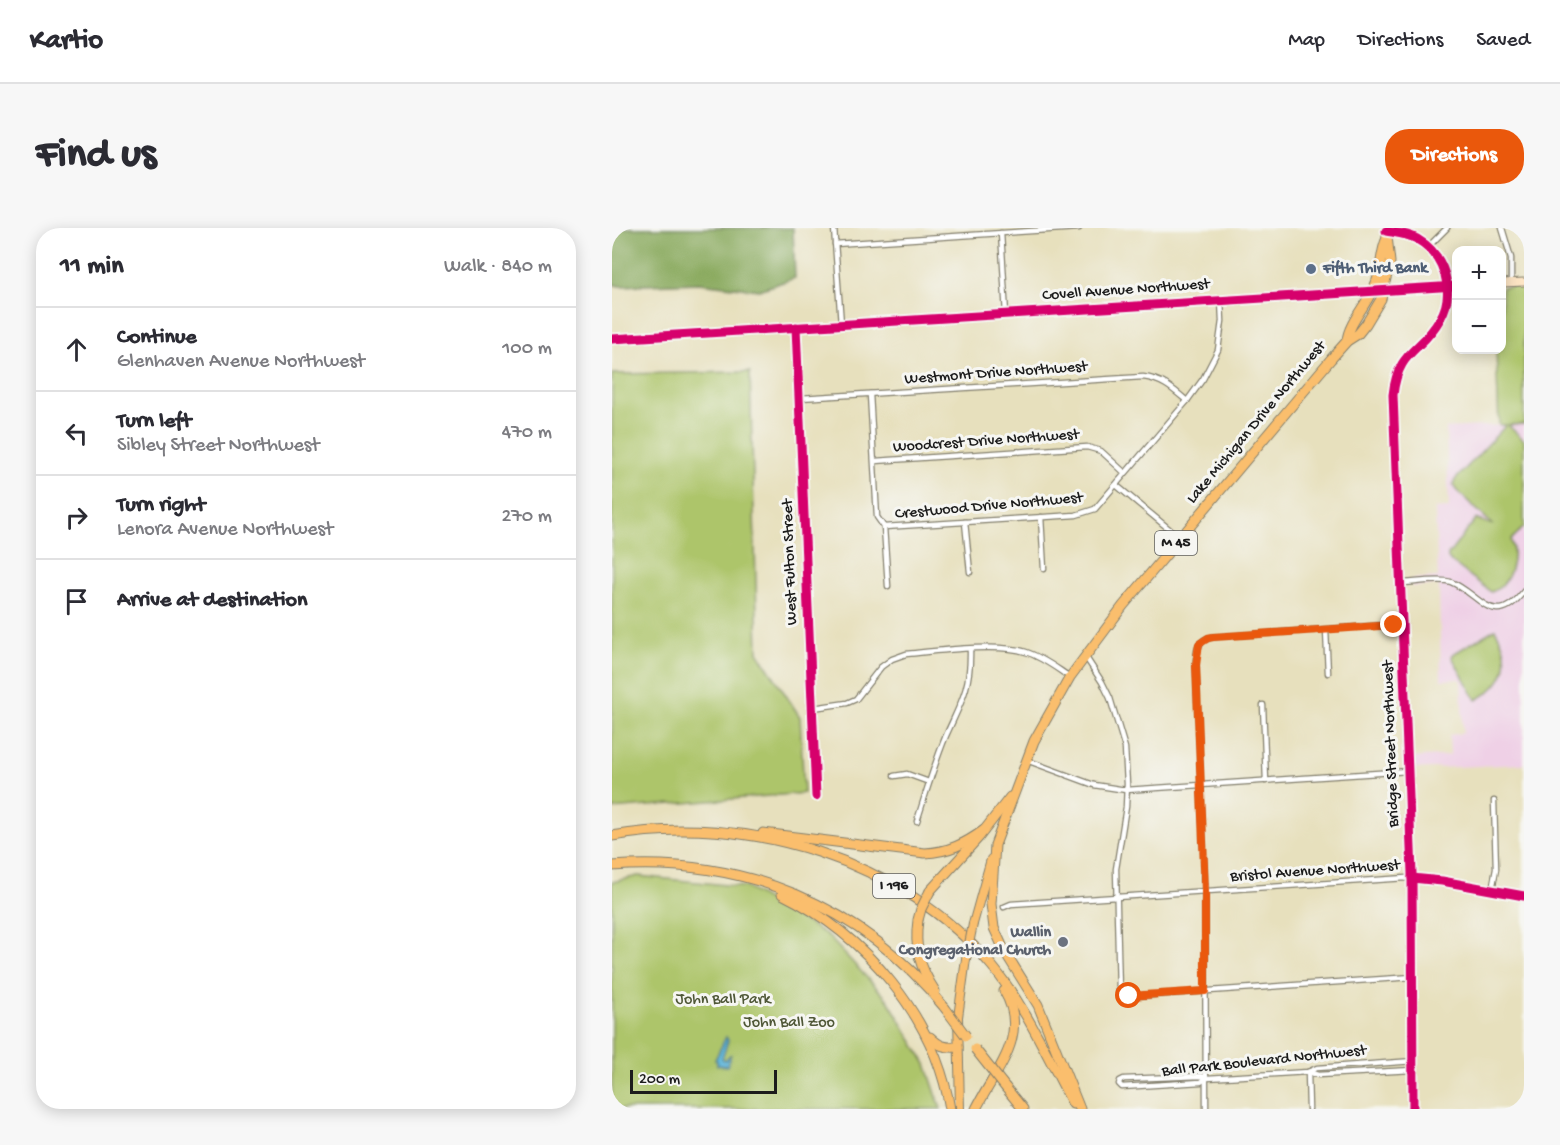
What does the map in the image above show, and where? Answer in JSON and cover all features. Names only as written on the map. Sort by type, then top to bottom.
[{"type":"highway","name":"Lake Michigan Drive Northwest","points":[[996,845],[1026,760],[1048,714],[1070,677],[1113,619],[1179,538],[1347,341],[1358,334],[1366,324],[1384,290],[1390,257],[1386,232]]},
{"type":"highway","name":"Lake Michigan Drive Northwest","points":[[1347,341],[1351,326],[1372,291],[1381,268],[1386,232]]},
{"type":"highway","points":[[1014,792],[930,891],[918,920],[916,943],[922,969],[944,1007],[1023,1109]]},
{"type":"highway","points":[[703,830],[722,828],[924,853],[951,849],[984,830]]},
{"type":"highway","name":"I 196","points":[[612,836],[651,830],[703,830],[771,840],[826,854],[881,879],[932,910],[963,935],[1006,984],[1075,1109]]},
{"type":"highway","points":[[996,845],[991,904],[994,928],[1005,951],[1038,1005],[1080,1109]]},
{"type":"highway","points":[[612,866],[665,864],[692,866],[751,878],[787,890],[812,901],[852,924],[894,956],[944,1007]]},
{"type":"highway","points":[[751,878],[811,910],[856,944],[879,968],[903,998],[922,1028],[942,1072],[950,1109]]},
{"type":"highway","points":[[976,1109],[1005,1059],[1014,1030],[1012,1007],[979,952]]},
{"type":"highway","points":[[922,1028],[938,1045],[949,1048],[958,1047]]},
{"type":"main road","points":[[1386,232],[1404,234],[1428,247],[1440,262],[1447,287]]},
{"type":"main road","points":[[1506,283],[1524,282]]},
{"type":"main road","name":"Covell Avenue Northwest","points":[[612,339],[1452,286]]},
{"type":"main road","name":"Bridge Street Northwest","points":[[1413,1109],[1412,878],[1393,423],[1394,384],[1397,371],[1405,357],[1440,319],[1447,302],[1447,287]]},
{"type":"main road","name":"Lake Michigan Drive Northwest","points":[[960,1109],[958,1017],[966,958],[973,924],[996,845]]},
{"type":"street","points":[[834,228],[841,324]]},
{"type":"street","points":[[835,244],[1079,228]]},
{"type":"street","points":[[1428,247],[1447,228]]},
{"type":"street","points":[[1502,228],[1510,258],[1511,283]]},
{"type":"street","points":[[1001,233],[1006,314]]},
{"type":"street","points":[[1179,538],[1116,485],[1203,379],[1218,350],[1222,321],[1221,300]]},
{"type":"street","name":"West Fulton Street","points":[[796,327],[816,796]]},
{"type":"street","name":"Westmont Drive Northwest","points":[[800,398],[1143,377],[1156,379],[1166,384],[1187,401]]},
{"type":"street","points":[[870,394],[877,517],[884,527],[888,586]]},
{"type":"street","name":"Woodcrest Drive Northwest","points":[[875,461],[1087,447],[1101,451],[1125,473]]},
{"type":"street","name":"Crestwood Drive Northwest","points":[[884,527],[1084,513],[1095,509],[1116,485]]},
{"type":"street","points":[[1041,517],[1044,569]]},
{"type":"street","points":[[965,522],[970,572]]},
{"type":"street","points":[[1400,583],[1448,581],[1485,606],[1497,610],[1512,604],[1524,591]]},
{"type":"street","points":[[1206,1109],[1205,891],[1197,651],[1201,642],[1213,637],[1402,624]]},
{"type":"street","points":[[1326,630],[1328,673]]},
{"type":"street","points":[[813,708],[847,703],[856,699],[881,667],[906,654],[994,648],[1024,651],[1033,654],[1070,677]]},
{"type":"street","points":[[917,821],[929,782],[969,683],[970,650]]},
{"type":"street","points":[[1085,656],[1102,682],[1125,748],[1126,807],[1117,859],[1116,897],[1118,988],[1123,995],[1413,977]]},
{"type":"street","points":[[1263,705],[1266,781]]},
{"type":"street","points":[[1026,760],[1094,785],[1126,790],[1407,771]]},
{"type":"street","points":[[894,776],[907,774],[929,782]]},
{"type":"street","points":[[1492,890],[1496,869],[1494,801]]},
{"type":"street","name":"Bristol Avenue Northwest","points":[[1004,907],[1011,904],[1412,878],[1524,896]]},
{"type":"street","name":"Ball Park Boulevard Northwest","points":[[1119,1084],[1120,1080],[1124,1079],[1202,1076],[1207,1078],[1308,1072],[1317,1068],[1414,1061]]},
{"type":"street","points":[[1309,1109],[1308,1072],[1318,1075],[1414,1070]]},
{"type":"shaded area","points":[[1524,424],[1524,764],[1412,769],[1412,758],[1450,755],[1449,735],[1463,733],[1461,679],[1441,680],[1439,585],[1412,587],[1411,579],[1438,577],[1435,509],[1449,508],[1446,428]]},
{"type":"green space","points":[[612,228],[793,228],[795,278],[759,290],[699,283],[619,286],[612,284]]},
{"type":"green space","points":[[1524,285],[1524,424],[1508,425],[1524,440],[1524,527],[1511,540],[1513,563],[1508,577],[1491,592],[1448,559],[1448,555],[1476,519],[1493,525],[1453,485],[1455,480],[1506,425],[1499,425],[1496,354],[1506,354],[1506,287]]},
{"type":"green space","points":[[750,372],[758,652],[800,717],[804,793],[612,809],[612,374]]},
{"type":"green space","points":[[1495,629],[1504,650],[1506,660],[1504,670],[1495,686],[1476,700],[1452,657],[1453,654]]},
{"type":"green space","name":"John Ball Park","points":[[638,876],[745,887],[826,934],[888,1000],[926,1064],[941,1109],[612,1109],[612,882]]},
{"type":"water","points":[[726,1037],[728,1040],[722,1059],[725,1060],[731,1054],[727,1066],[717,1065],[715,1060]]},
{"type":"cycle path","points":[[1386,231],[1410,236],[1427,246],[1441,264],[1447,286],[1445,308],[1440,319],[1400,368],[1393,395],[1412,873],[1413,1109]]},
{"type":"cycle path","points":[[612,339],[1452,286]]},
{"type":"cycle path","points":[[796,327],[816,796]]},
{"type":"cycle path","points":[[1412,878],[1524,896]]},
{"type":"place","name":"Fifth Third Bank","points":[[1311,269]]},
{"type":"place","name":"Wallin Congregational Church","points":[[1063,942]]},
{"type":"route","points":[[1129,996],[1205,991],[1205,891],[1196,665],[1199,644],[1213,637],[1394,625]]},
{"type":"park label","name":"John Ball Zoo","points":[[789,1023]]}]
